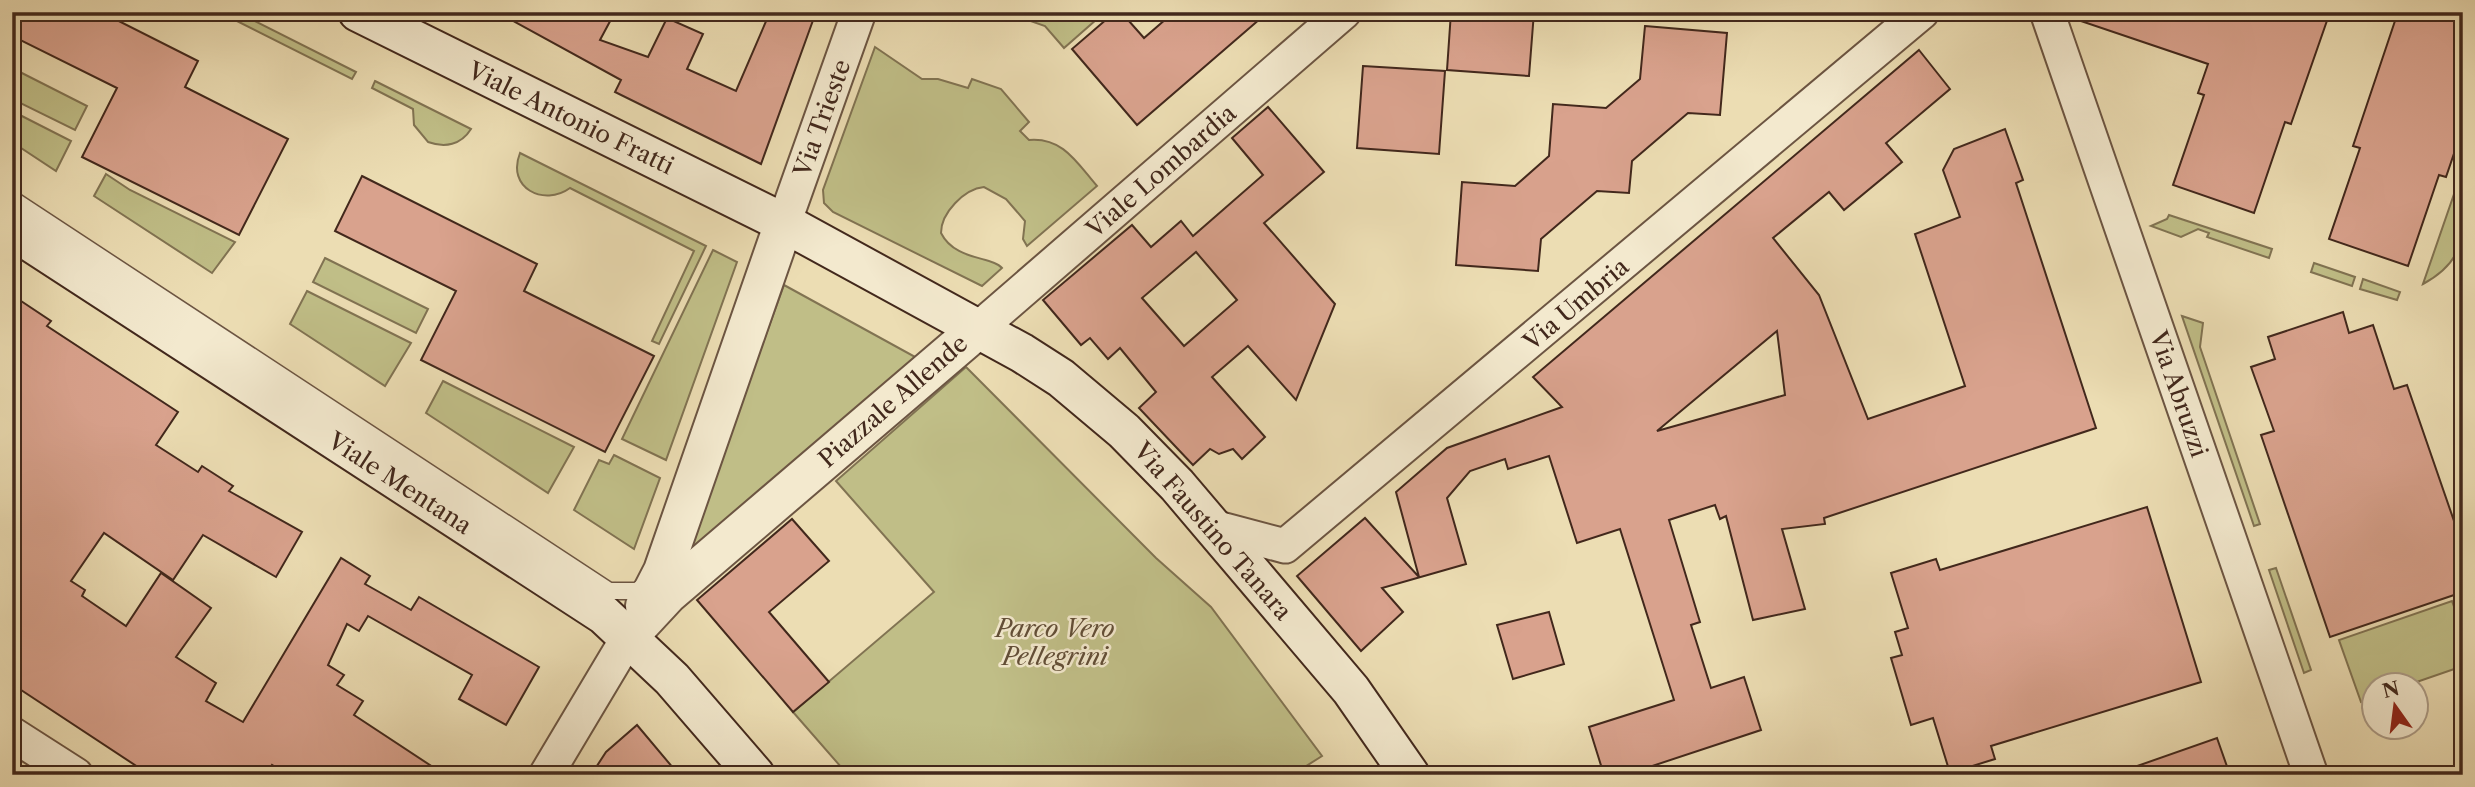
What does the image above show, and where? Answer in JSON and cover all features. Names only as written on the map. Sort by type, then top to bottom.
[{"type":"main road","name":"Viale Antonio Fratti","points":[[358,12],[784,223]]},
{"type":"main road","name":"Piazzale Allende","points":[[629,636],[668,594],[978,329],[784,223]]},
{"type":"main road","points":[[629,636],[663,571],[784,223]]},
{"type":"main road","name":"Viale Mentana","points":[[12,230],[604,615],[629,636],[694,703],[755,775]]},
{"type":"main road","name":"Via Faustino Tanara","points":[[978,329],[1022,353],[1093,404],[1151,457],[1351,690],[1410,775]]},
{"type":"street","name":"Via Trieste","points":[[784,223],[859,12]]},
{"type":"street","name":"Viale Lombardia","points":[[978,329],[1344,12]]},
{"type":"street","name":"Via Umbria","points":[[1213,527],[1285,545],[1922,12]]},
{"type":"street","name":"Via Abruzzi","points":[[2046,12],[2311,775]]},
{"type":"street","points":[[546,775],[629,636]]},
{"type":"street","points":[[12,734],[76,775]]},
{"type":"lane","name":"Viale Mentana","points":[[12,199],[610,590],[637,591],[663,571]]},
{"type":"green space","points":[[219,12],[237,12],[356,72],[352,79]]},
{"type":"green space","points":[[1021,12],[1105,12],[1064,48],[1045,26],[1019,17]]},
{"type":"green space","points":[[875,47],[922,79],[938,79],[968,88],[972,79],[1001,89],[1029,122],[1020,131],[1029,140],[1041,140],[1060,147],[1097,186],[1027,246],[1023,239],[1025,221],[1006,199],[984,187],[969,192],[955,203],[942,225],[941,233],[947,242],[955,249],[1002,268],[982,286],[833,212],[824,203],[823,190]]},
{"type":"green space","points":[[12,68],[87,106],[75,130],[12,99]]},
{"type":"green space","points":[[375,81],[471,129],[462,139],[452,144],[428,142],[414,125],[413,109],[372,88]]},
{"type":"green space","points":[[12,111],[71,141],[56,171],[12,142]]},
{"type":"green space","points":[[520,153],[706,246],[659,344],[652,341],[694,251],[570,188],[549,195],[530,191],[518,176]]},
{"type":"green space","points":[[2463,168],[2464,220],[2459,249],[2440,273],[2423,284]]},
{"type":"green space","points":[[106,174],[130,190],[235,242],[212,273],[94,196]]},
{"type":"green space","points":[[2169,215],[2272,249],[2269,258],[2207,237],[2209,233],[2198,229],[2181,237],[2151,226],[2167,219]]},
{"type":"green space","points":[[713,250],[737,262],[666,460],[622,439]]},
{"type":"green space","points":[[325,258],[428,309],[416,333],[313,282]]},
{"type":"green space","points":[[2314,263],[2355,277],[2352,286],[2311,272]]},
{"type":"green space","points":[[2363,279],[2400,292],[2397,300],[2360,289]]},
{"type":"green space","points":[[784,285],[917,358],[693,549],[688,549]]},
{"type":"green space","points":[[307,291],[411,343],[385,386],[290,324]]},
{"type":"green space","points":[[2182,316],[2203,323],[2200,347],[2260,524],[2254,526]]},
{"type":"green space","name":"Parco Vero Pellegrini","points":[[966,367],[1156,558],[1211,607],[1322,756],[1292,775],[848,775],[793,712],[934,592],[836,481]]},
{"type":"green space","points":[[443,381],[574,447],[548,493],[426,413]]},
{"type":"green space","points":[[614,455],[660,478],[634,549],[574,510],[599,460],[609,464]]},
{"type":"green space","points":[[2276,568],[2311,670],[2304,673],[2269,570]]},
{"type":"green space","points":[[2452,601],[2463,632],[2463,666],[2430,677],[2430,672],[2360,672],[2360,699],[2339,640]]},
{"type":"building","points":[[12,12],[101,12],[198,61],[185,87],[288,139],[239,235],[82,157],[117,88],[12,36]]},
{"type":"building","points":[[497,12],[615,12],[600,40],[648,57],[667,18],[703,34],[687,69],[736,91],[770,12],[816,12],[761,164],[615,92],[621,80]]},
{"type":"building","points":[[1115,12],[1121,12],[1144,38],[1174,12],[1268,12],[1137,125],[1072,49]]},
{"type":"building","points":[[1451,12],[1534,12],[1529,76],[1447,70]]},
{"type":"building","points":[[2068,12],[2330,12],[2291,124],[2285,122],[2254,213],[2173,185],[2204,95],[2198,93],[2208,64],[2069,17]]},
{"type":"building","points":[[2398,12],[2463,12],[2463,127],[2446,177],[2439,175],[2408,266],[2329,239],[2360,148],[2353,146]]},
{"type":"building","points":[[1645,26],[1727,33],[1720,115],[1688,113],[1632,161],[1629,193],[1597,191],[1541,239],[1538,271],[1456,265],[1462,182],[1515,186],[1549,156],[1553,104],[1606,108],[1640,79]]},
{"type":"building","points":[[1919,50],[1950,89],[1886,143],[1902,162],[1844,210],[1829,192],[1773,238],[1819,295],[1868,419],[1965,386],[1915,234],[1960,217],[1943,170],[1954,149],[2005,129],[2023,180],[2016,183],[2096,428],[1824,518],[1825,524],[1782,529],[1805,609],[1753,620],[1726,516],[1720,519],[1715,505],[1669,520],[1700,622],[1691,625],[1711,688],[1744,677],[1761,730],[1625,775],[1604,775],[1589,727],[1674,700],[1620,529],[1577,543],[1549,456],[1508,469],[1505,459],[1470,471],[1447,498],[1466,564],[1382,588],[1403,612],[1361,651],[1297,576],[1365,518],[1419,577],[1396,492],[1447,448],[1562,407],[1533,377]],"holes":[[[1777,331],[1785,395],[1657,431]]]},
{"type":"building","points":[[1363,66],[1445,71],[1439,154],[1357,148]]},
{"type":"building","points":[[1268,107],[1324,172],[1264,223],[1335,304],[1296,400],[1248,346],[1212,377],[1265,437],[1242,459],[1233,449],[1219,454],[1210,449],[1193,465],[1139,408],[1156,392],[1120,348],[1108,359],[1090,338],[1081,345],[1043,300],[1132,225],[1151,247],[1181,221],[1193,236],[1263,175],[1232,138]],"holes":[[[1196,252],[1237,300],[1184,346],[1142,298]]]},
{"type":"building","points":[[362,176],[537,264],[524,291],[654,356],[605,452],[421,360],[456,291],[335,231]]},
{"type":"building","points":[[12,295],[51,321],[47,326],[178,412],[156,445],[198,472],[202,466],[233,486],[229,491],[302,532],[276,577],[203,535],[173,580],[104,533],[71,581],[85,590],[82,596],[126,626],[161,573],[211,608],[176,657],[216,683],[206,701],[243,722],[341,558],[370,576],[365,584],[411,610],[419,597],[539,667],[506,725],[459,699],[472,675],[368,616],[359,631],[347,624],[328,665],[344,675],[337,685],[363,701],[354,715],[445,775],[288,775],[272,765],[266,775],[150,775],[12,684]]},
{"type":"building","points":[[2343,312],[2349,333],[2373,325],[2394,389],[2407,385],[2463,547],[2463,592],[2330,637],[2261,435],[2274,431],[2251,367],[2275,359],[2268,337]]},
{"type":"building","points":[[2147,507],[2201,682],[1991,746],[1995,759],[1950,773],[1933,718],[1911,725],[1891,658],[1902,655],[1895,632],[1908,628],[1891,573],[1936,559],[1940,570]]},
{"type":"building","points":[[792,519],[829,561],[769,612],[829,682],[793,712],[697,600]]},
{"type":"building","points":[[1549,612],[1564,664],[1513,679],[1497,625]]},
{"type":"building","points":[[637,725],[679,775],[591,775],[606,752]]},
{"type":"building","points":[[2217,738],[2230,775],[2124,775],[2123,771]]}]
